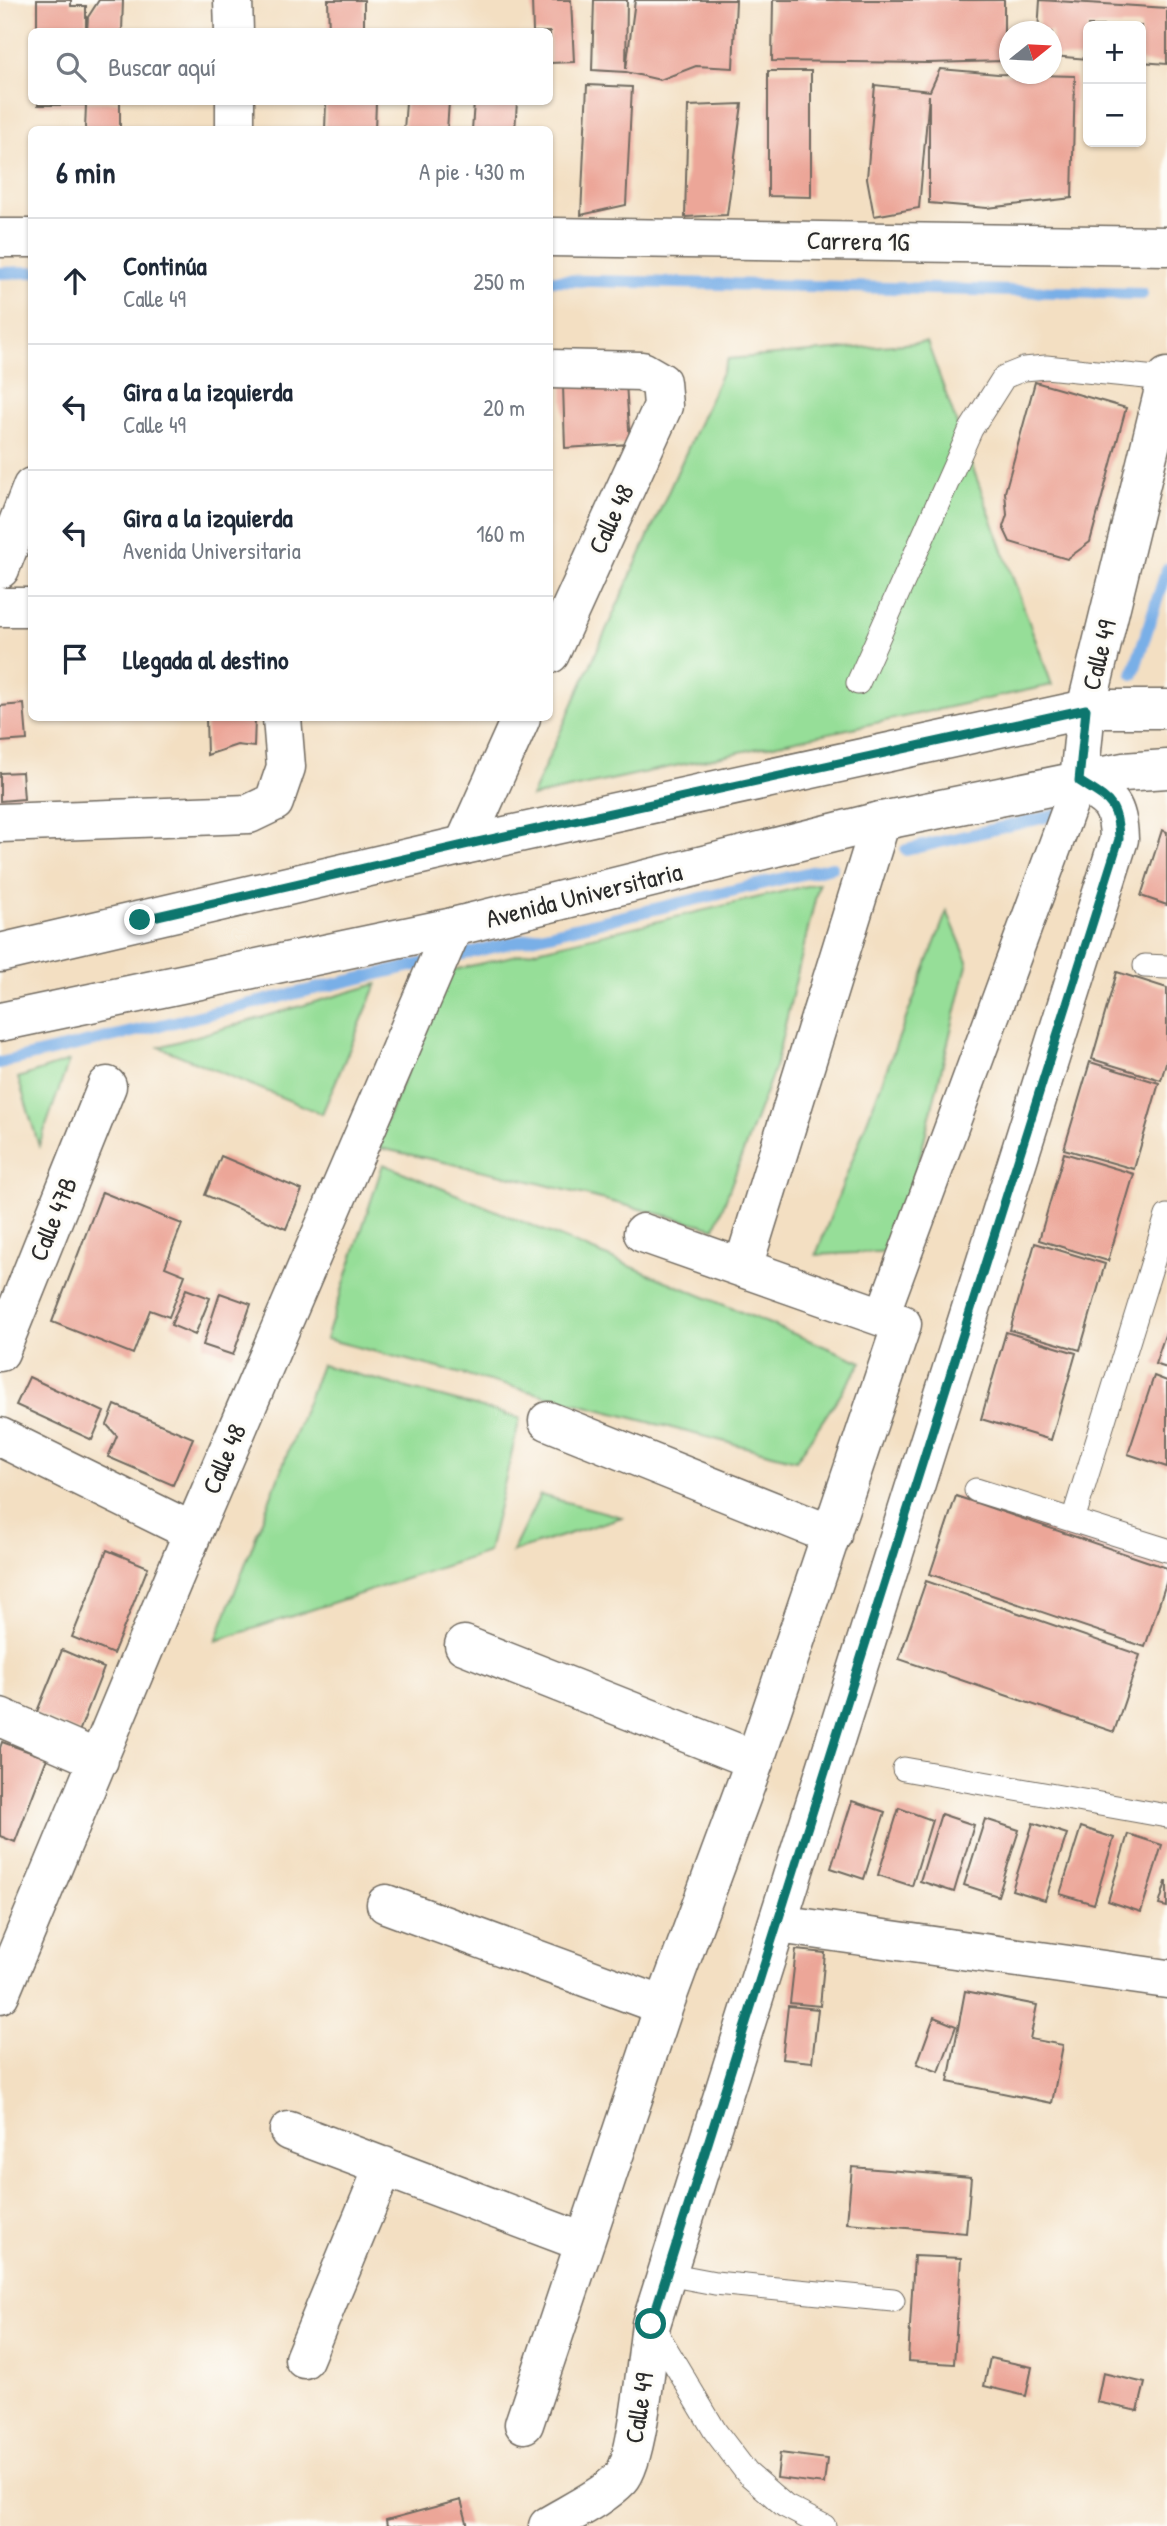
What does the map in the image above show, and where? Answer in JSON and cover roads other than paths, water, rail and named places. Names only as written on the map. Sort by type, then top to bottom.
[{"type":"street","points":[[233,0],[234,28]]},
{"type":"street","points":[[235,105],[235,126]]},
{"type":"street","points":[[0,238],[28,237]]},
{"type":"street","name":"Carrera 1G","points":[[553,237],[1167,246]]},
{"type":"street","name":"Calle 48","points":[[553,369],[642,371],[661,382],[663,406],[561,602],[553,640]]},
{"type":"street","name":"Calle 49","points":[[548,2526],[622,2477],[633,2452],[651,2324],[1119,839],[1119,817],[1109,800],[1079,781],[1086,709],[1167,378]]},
{"type":"street","points":[[0,569],[28,497]]},
{"type":"street","points":[[0,607],[28,607]]},
{"type":"street","points":[[0,953],[464,845],[1086,709],[1167,709]]},
{"type":"street","points":[[0,823],[249,814],[274,802],[286,767],[282,721]]},
{"type":"street","points":[[464,845],[520,721]]},
{"type":"street","name":"Avenida Universitaria","points":[[0,1022],[453,927],[881,821],[1123,772],[1167,769]]},
{"type":"street","points":[[882,1316],[1079,781]]},
{"type":"street","points":[[743,1267],[881,821]]},
{"type":"street","name":"Calle 48","points":[[2,1985],[453,927]]},
{"type":"street","name":"Calle 47B","points":[[0,1352],[107,1086]]},
{"type":"street","points":[[524,2424],[664,2006],[755,1760],[902,1324],[643,1233]]},
{"type":"street","points":[[548,1421],[832,1535]]},
{"type":"street","points":[[0,1437],[193,1532]]},
{"type":"street","points":[[464,1645],[755,1760]]},
{"type":"street","points":[[0,1717],[99,1760]]},
{"type":"street","points":[[386,1904],[664,2006]]},
{"type":"street","points":[[778,1924],[1167,1979]]},
{"type":"street","points":[[289,2131],[583,2242]]},
{"type":"street","points":[[304,2359],[384,2166]]},
{"type":"lane","points":[[858,683],[971,429],[1004,377],[1024,369],[1046,367],[1167,378]]},
{"type":"lane","points":[[1073,1520],[1161,1260],[1167,1216]]},
{"type":"lane","points":[[976,1490],[1167,1550]]},
{"type":"lane","points":[[904,1769],[1167,1816]]},
{"type":"lane","points":[[667,2274],[715,2283],[893,2300]]},
{"type":"lane","points":[[651,2324],[715,2431],[747,2473],[785,2506],[824,2526]]},
{"type":"waterway","points":[[0,273],[28,272]]},
{"type":"waterway","points":[[553,280],[1142,294]]},
{"type":"waterway","points":[[1133,674],[1167,569]]},
{"type":"waterway","points":[[906,850],[1063,813]]},
{"type":"waterway","points":[[447,958],[832,867]]},
{"type":"waterway","points":[[0,1063],[429,962]]}]
